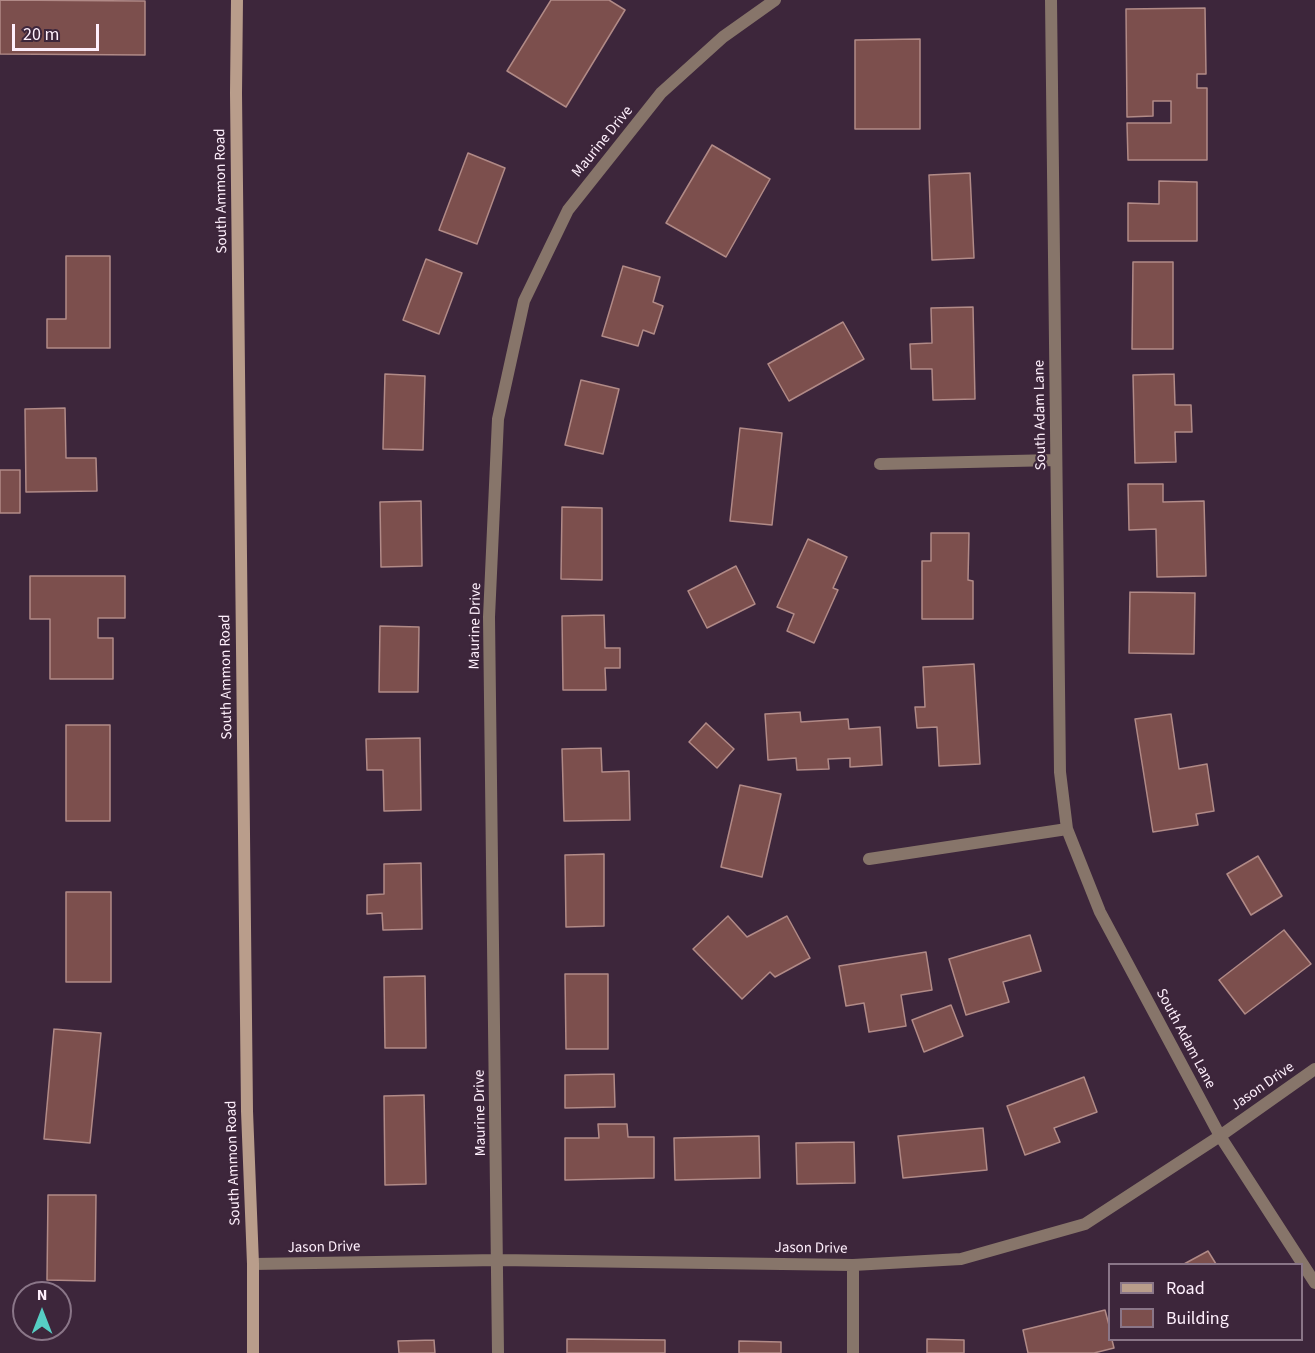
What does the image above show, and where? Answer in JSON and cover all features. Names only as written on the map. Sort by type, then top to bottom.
[{"type":"main road","name":"South Ammon Road","points":[[237,0],[236,93],[247,1111],[253,1264],[253,1353]]},
{"type":"street","name":"Maurine Drive","points":[[498,1353],[489,617],[498,419],[524,301],[568,210],[662,93],[723,37],[775,0]]},
{"type":"street","name":"South Adam Lane","points":[[1051,0],[1060,772],[1067,829],[1100,912],[1220,1136],[1302,1263]]},
{"type":"street","points":[[880,464],[1056,460]]},
{"type":"street","points":[[869,859],[1067,829]]},
{"type":"street","name":"Jason Drive","points":[[253,1264],[498,1260],[852,1265],[961,1259],[1085,1224],[1220,1136],[1315,1069]]},
{"type":"street","name":"South Adam Lane","points":[[1303,1264],[1315,1283]]},
{"type":"street","points":[[852,1265],[853,1353]]},
{"type":"building","points":[[0,0],[145,1],[145,55],[0,54]]},
{"type":"building","points":[[551,0],[609,0],[625,10],[566,107],[507,71]]},
{"type":"building","points":[[1205,8],[1206,74],[1197,74],[1197,88],[1207,88],[1207,160],[1128,160],[1127,123],[1171,123],[1171,101],[1153,101],[1153,116],[1127,117],[1126,9]]},
{"type":"building","points":[[920,39],[920,129],[855,129],[855,40]]},
{"type":"building","points":[[712,145],[770,179],[726,257],[666,223]]},
{"type":"building","points":[[468,153],[505,168],[477,244],[439,230]]},
{"type":"building","points":[[970,173],[974,258],[932,260],[929,175]]},
{"type":"building","points":[[1159,181],[1197,182],[1197,241],[1128,241],[1128,203],[1159,204]]},
{"type":"building","points":[[66,256],[110,256],[110,348],[47,348],[47,319],[66,319]]},
{"type":"building","points":[[426,259],[462,273],[439,334],[403,320]]},
{"type":"building","points":[[1133,262],[1173,262],[1173,349],[1132,349]]},
{"type":"building","points":[[623,266],[660,277],[653,302],[663,306],[654,334],[643,330],[638,346],[602,336]]},
{"type":"building","points":[[973,307],[975,399],[933,400],[932,369],[911,369],[910,344],[932,343],[931,308]]},
{"type":"building","points":[[843,322],[864,359],[789,401],[768,364]]},
{"type":"building","points":[[385,374],[425,376],[423,450],[383,449]]},
{"type":"building","points":[[1174,374],[1175,405],[1191,405],[1192,432],[1175,432],[1176,462],[1135,463],[1133,375]]},
{"type":"building","points":[[581,380],[619,389],[603,454],[565,445]]},
{"type":"building","points":[[65,408],[66,458],[96,458],[97,491],[26,492],[25,409]]},
{"type":"building","points":[[740,428],[782,433],[772,525],[730,521]]},
{"type":"building","points":[[0,470],[20,470],[20,513],[0,513]]},
{"type":"building","points":[[1128,484],[1163,484],[1163,502],[1204,501],[1206,576],[1157,577],[1156,529],[1129,530]]},
{"type":"building","points":[[421,501],[422,566],[381,567],[380,502]]},
{"type":"building","points":[[562,507],[602,508],[602,580],[561,579]]},
{"type":"building","points":[[931,533],[969,533],[968,580],[973,581],[973,619],[922,619],[922,561],[931,561]]},
{"type":"building","points":[[808,539],[847,557],[833,588],[838,590],[814,643],[787,631],[794,614],[777,607]]},
{"type":"building","points":[[736,566],[755,604],[707,628],[688,591]]},
{"type":"building","points":[[30,576],[125,576],[125,618],[98,618],[98,638],[113,638],[113,679],[50,679],[50,619],[30,619]]},
{"type":"building","points":[[1130,592],[1195,593],[1194,654],[1129,653]]},
{"type":"building","points":[[604,615],[605,648],[620,648],[620,668],[605,668],[606,690],[563,690],[562,616]]},
{"type":"building","points":[[380,626],[419,627],[418,692],[379,692]]},
{"type":"building","points":[[974,664],[980,764],[939,766],[937,727],[917,728],[915,707],[925,707],[923,667]]},
{"type":"building","points":[[800,712],[801,722],[848,719],[849,729],[880,727],[882,765],[850,767],[850,758],[828,759],[829,769],[797,770],[796,758],[768,760],[765,714]]},
{"type":"building","points":[[1171,714],[1179,769],[1207,764],[1214,811],[1196,814],[1198,825],[1153,832],[1135,719]]},
{"type":"building","points":[[706,723],[734,749],[717,768],[689,742]]},
{"type":"building","points":[[66,725],[110,725],[110,821],[66,821]]},
{"type":"building","points":[[420,738],[421,810],[384,811],[383,770],[367,770],[366,739]]},
{"type":"building","points":[[601,748],[602,772],[629,771],[630,820],[564,821],[562,749]]},
{"type":"building","points":[[740,785],[781,794],[762,877],[721,867]]},
{"type":"building","points":[[604,854],[604,926],[566,927],[565,855]]},
{"type":"building","points":[[1258,856],[1282,896],[1251,915],[1227,874]]},
{"type":"building","points":[[421,863],[422,929],[383,930],[382,913],[367,914],[367,895],[384,894],[384,864]]},
{"type":"building","points":[[66,892],[111,892],[111,982],[66,982]]},
{"type":"building","points":[[728,916],[747,937],[787,916],[810,958],[775,977],[770,972],[742,999],[693,949]]},
{"type":"building","points":[[1284,930],[1311,964],[1245,1014],[1219,980]]},
{"type":"building","points":[[1030,935],[1041,971],[1003,982],[1009,1002],[966,1015],[949,959]]},
{"type":"building","points":[[926,952],[932,990],[901,995],[906,1026],[869,1032],[864,1003],[846,1006],[839,966]]},
{"type":"building","points":[[565,974],[608,974],[608,1049],[566,1049]]},
{"type":"building","points":[[425,976],[426,1048],[385,1048],[384,977]]},
{"type":"building","points":[[951,1005],[963,1036],[924,1052],[912,1020]]},
{"type":"building","points":[[54,1029],[101,1033],[90,1143],[44,1139]]},
{"type":"building","points":[[614,1074],[615,1107],[565,1108],[565,1075]]},
{"type":"building","points":[[1084,1077],[1097,1112],[1054,1128],[1060,1142],[1025,1155],[1007,1106]]},
{"type":"building","points":[[424,1095],[426,1184],[385,1185],[384,1096]]},
{"type":"building","points":[[598,1124],[627,1124],[628,1137],[654,1137],[654,1178],[565,1180],[565,1138],[599,1138]]},
{"type":"building","points":[[983,1128],[987,1170],[903,1178],[898,1136]]},
{"type":"building","points":[[759,1136],[760,1178],[675,1180],[674,1138]]},
{"type":"building","points":[[854,1142],[855,1183],[797,1184],[796,1143]]},
{"type":"building","points":[[48,1195],[96,1195],[95,1281],[47,1280]]},
{"type":"building","points":[[1208,1251],[1215,1263],[1186,1263]]},
{"type":"building","points":[[1105,1310],[1108,1321],[1108,1341],[1112,1341],[1114,1348],[1094,1353],[1028,1353],[1023,1330]]},
{"type":"building","points":[[567,1339],[665,1340],[665,1353],[567,1353]]},
{"type":"building","points":[[927,1339],[964,1340],[964,1353],[927,1353]]},
{"type":"building","points":[[434,1340],[435,1353],[399,1353],[398,1341]]},
{"type":"building","points":[[739,1341],[781,1342],[781,1353],[739,1353]]}]
